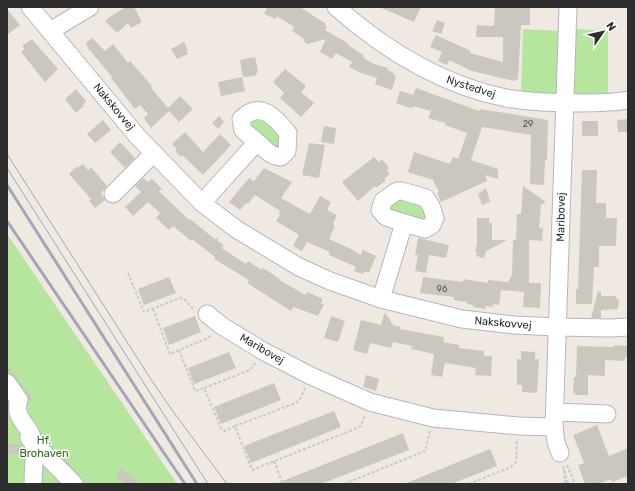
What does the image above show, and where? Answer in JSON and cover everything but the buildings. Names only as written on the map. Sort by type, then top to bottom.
[{"type":"street","name":"Nakskovvej","points":[[30,7],[138,137],[202,203],[236,229],[299,267],[330,281],[381,299],[462,319],[514,325],[612,328],[628,327]]},
{"type":"street","points":[[50,31],[90,7]]},
{"type":"street","name":"Nystedvej","points":[[336,7],[360,28],[392,50],[424,69],[475,90],[507,98],[564,103],[614,102],[628,100]]},
{"type":"street","name":"Maribovej","points":[[562,460],[556,442],[554,420],[568,7]]},
{"type":"street","points":[[202,203],[257,142]]},
{"type":"street","points":[[113,194],[154,153]]},
{"type":"street","points":[[381,299],[404,223]]},
{"type":"street","name":"Maribovej","points":[[207,314],[222,326],[263,351],[311,376],[370,402],[433,418],[518,426],[554,420]]},
{"type":"street","points":[[7,383],[19,400],[17,407],[18,415],[31,435],[33,484]]},
{"type":"street","points":[[554,420],[607,414]]},
{"type":"street","points":[[30,439],[74,484]]},
{"type":"path","points":[[128,273],[144,312],[180,298],[185,300],[201,317],[207,314]]},
{"type":"path","points":[[153,309],[170,354],[208,338],[222,326]]},
{"type":"path","points":[[179,350],[195,391],[250,370],[263,351]]},
{"type":"path","points":[[204,388],[221,428],[225,431],[296,403],[301,398],[311,376]]},
{"type":"path","points":[[235,426],[252,470],[361,426],[370,402]]},
{"type":"path","points":[[344,484],[425,451],[433,418]]},
{"type":"path","points":[[469,484],[512,467],[516,462],[518,426]]},
{"type":"path","points":[[562,460],[567,484]]},
{"type":"path","points":[[562,460],[571,472],[575,484]]},
{"type":"path","points":[[274,461],[283,484]]},
{"type":"green space","points":[[523,29],[559,31],[558,89],[556,94],[553,96],[521,92]]},
{"type":"green space","points":[[574,29],[608,31],[608,95],[575,96],[573,94]]},
{"type":"green space","points":[[263,115],[283,132],[279,152],[248,129],[248,119]]},
{"type":"green space","points":[[397,196],[427,203],[429,221],[388,213],[386,204]]},
{"type":"green space","name":"Hf. Brohaven","points":[[7,234],[177,484],[7,484]]},
{"type":"tram line","points":[[7,154],[152,381],[227,484]]},
{"type":"tram line","points":[[7,168],[208,484]]},
{"type":"railway","points":[[7,185],[197,484]]},
{"type":"railway","points":[[7,221],[185,484]]}]
